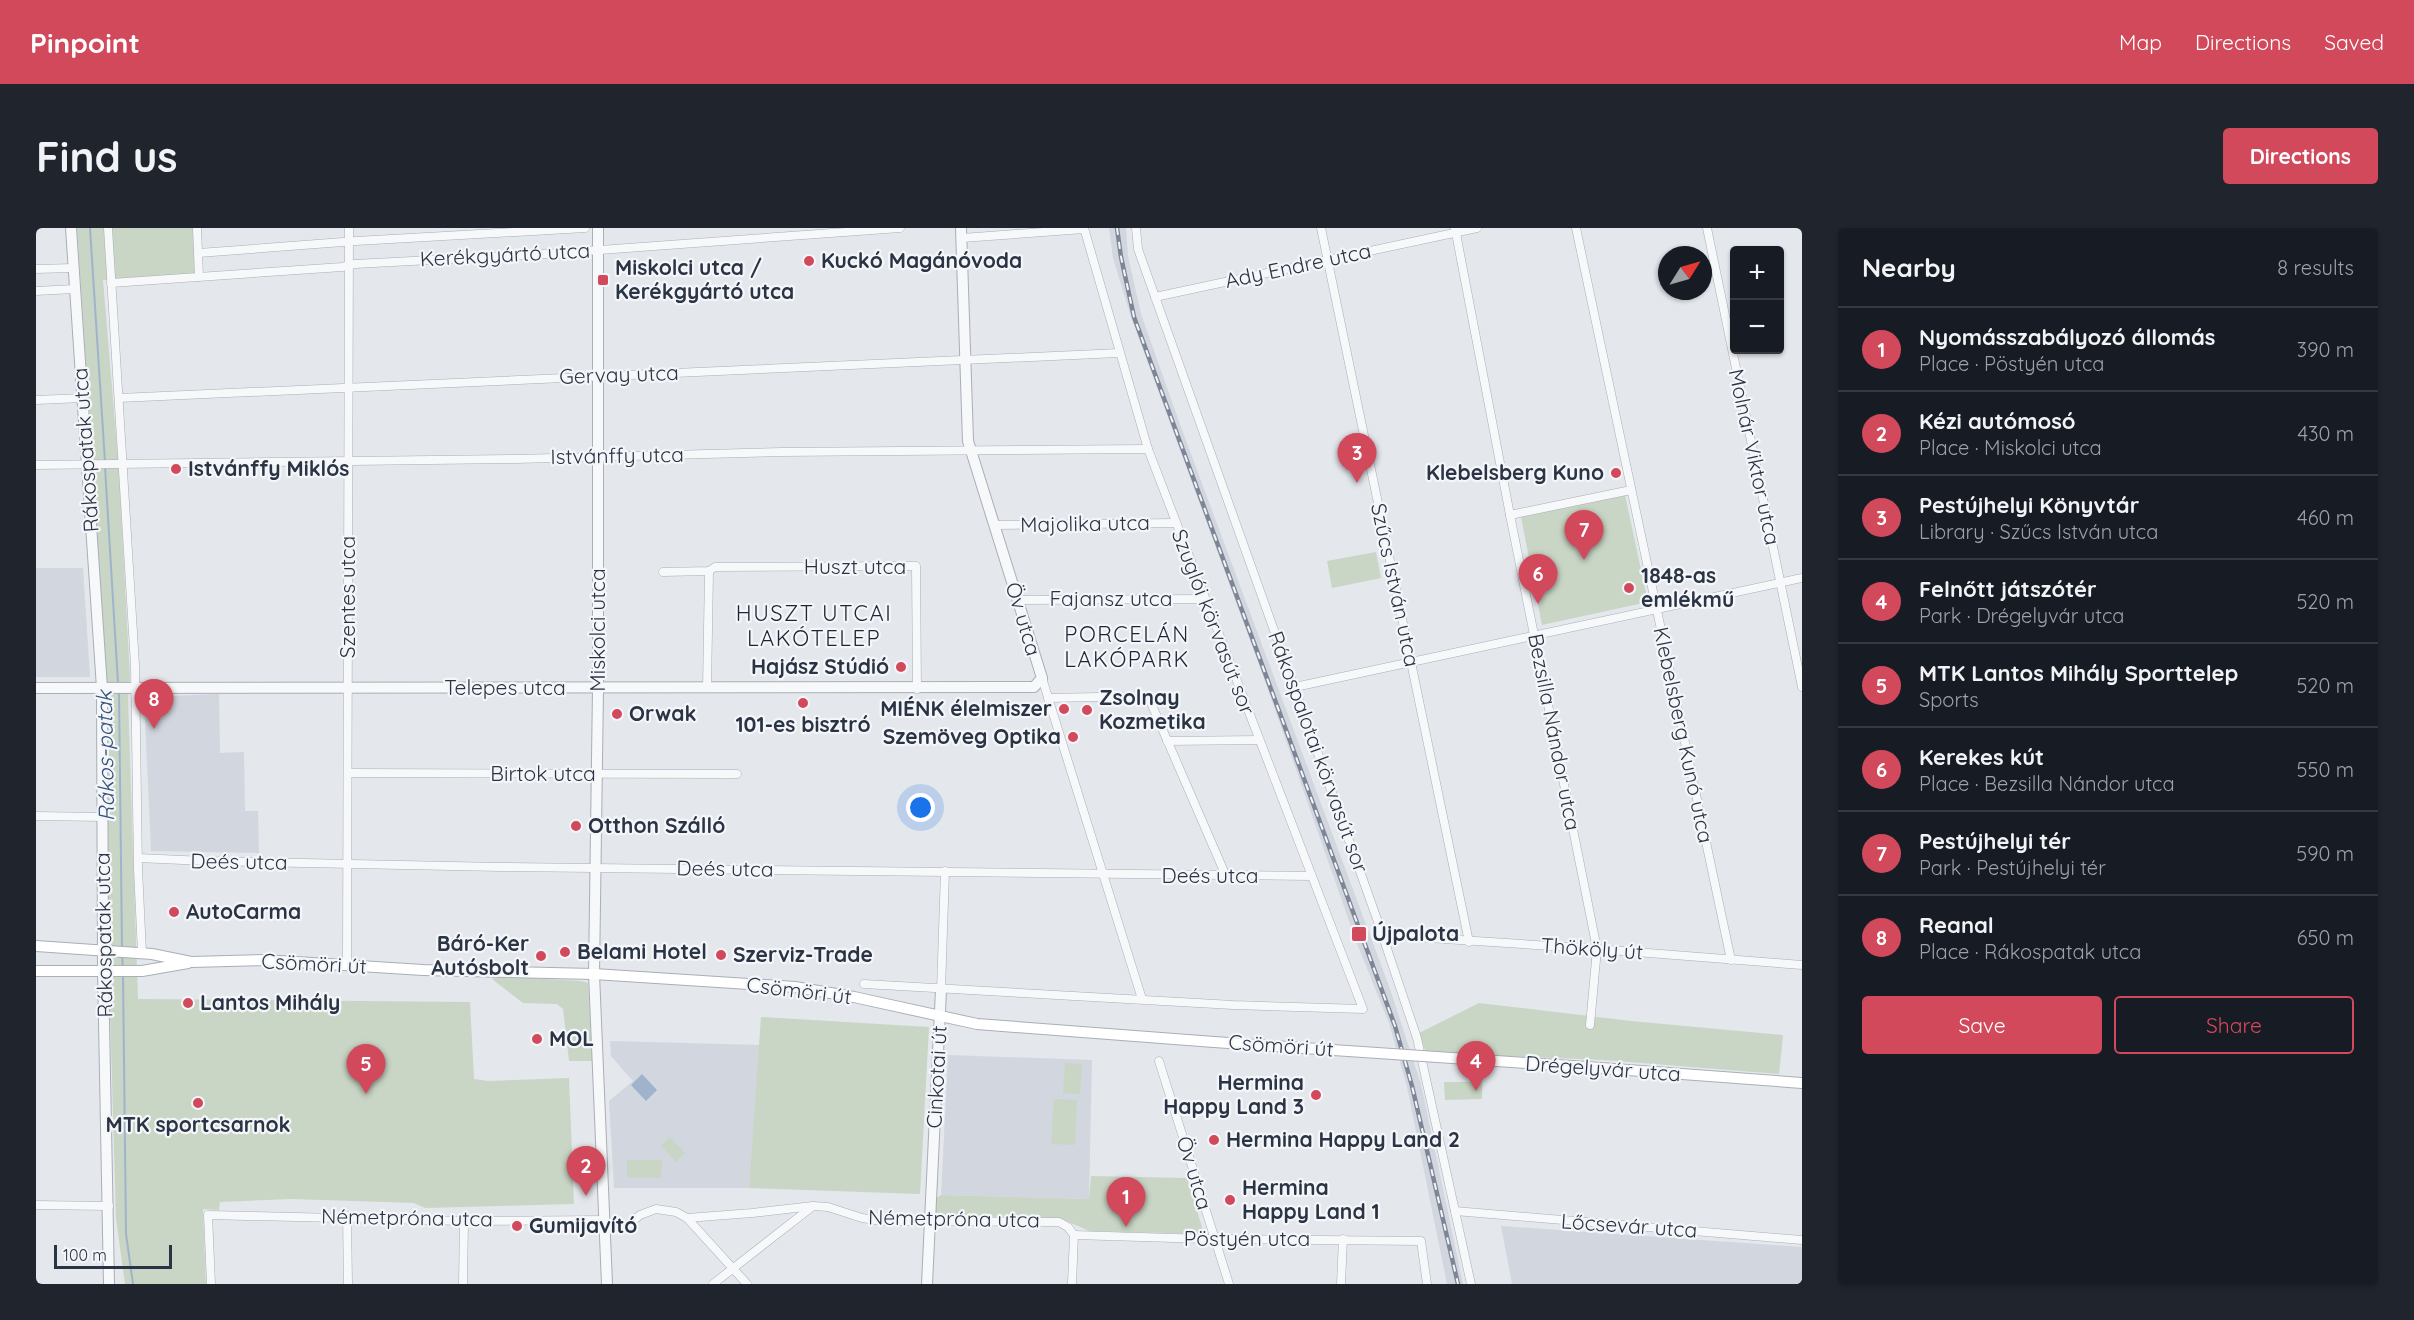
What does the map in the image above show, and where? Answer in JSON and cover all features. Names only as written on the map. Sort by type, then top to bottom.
[{"type":"main road","name":"Csömöri út","points":[[36,946],[138,953],[191,962]]},
{"type":"main road","name":"Csömöri út","points":[[36,971],[142,971],[191,962],[264,960],[423,970],[594,974],[795,987],[1000,1027],[1403,1054]]},
{"type":"main road","name":"Drégelyvár utca","points":[[1403,1054],[1802,1083]]},
{"type":"street","name":"Rákospatak utca","points":[[71,228],[86,464],[106,688],[103,817],[107,951],[103,970],[109,1284]]},
{"type":"street","name":"Rákospatak utca","points":[[108,228],[123,464],[134,697],[138,953]]},
{"type":"street","points":[[197,228],[199,277]]},
{"type":"street","name":"Szentes utca","points":[[347,965],[349,228]]},
{"type":"street","name":"Kerékgyártó utca","points":[[199,253],[349,241],[585,228]]},
{"type":"street","name":"Miskolci utca","points":[[598,228],[598,689],[594,974],[607,1284]]},
{"type":"street","name":"Kerékgyártó utca","points":[[111,283],[900,228]]},
{"type":"street","name":"Rákospalotai körvasút sor","points":[[1136,228],[1138,249],[1383,935],[1420,1047],[1471,1284]]},
{"type":"street","name":"Szűcs István utca","points":[[1321,228],[1469,942]]},
{"type":"street","name":"Ady Endre utca","points":[[1155,297],[1456,230],[1477,228]]},
{"type":"street","name":"Klebelsberg Kunó utca","points":[[1576,228],[1731,960]]},
{"type":"street","name":"Molnár Viktor utca","points":[[1707,228],[1802,687]]},
{"type":"street","points":[[962,233],[1084,229]]},
{"type":"street","name":"Szuglói körvasút sor","points":[[1084,229],[1148,449],[1364,1009]]},
{"type":"street","name":"Bezsilla Nándor utca","points":[[1456,230],[1509,515],[1597,949],[1590,1025]]},
{"type":"street","name":"Öv utca","points":[[962,233],[968,441],[1142,999]]},
{"type":"street","points":[[36,269],[73,268]]},
{"type":"street","points":[[36,291],[74,289]]},
{"type":"street","name":"Gervay utca","points":[[119,398],[1119,353]]},
{"type":"street","points":[[36,400],[83,398]]},
{"type":"street","name":"Istvánffy utca","points":[[36,465],[782,452],[1148,449]]},
{"type":"street","points":[[1509,515],[1631,490]]},
{"type":"street","name":"Majolika utca","points":[[994,525],[1175,522]]},
{"type":"street","name":"Huszt utca","points":[[663,572],[709,571],[715,567],[916,566],[917,688]]},
{"type":"street","points":[[707,688],[709,571]]},
{"type":"street","points":[[1294,687],[1410,664],[1802,578]]},
{"type":"street","name":"Fajansz utca","points":[[1018,600],[1205,599]]},
{"type":"street","name":"Telepes utca","points":[[36,688],[1029,688],[1038,684],[1042,678]]},
{"type":"street","points":[[1048,698],[1148,696],[1226,876]]},
{"type":"street","points":[[1167,741],[1259,740]]},
{"type":"street","name":"Birtok utca","points":[[348,773],[737,774]]},
{"type":"street","points":[[36,816],[103,817]]},
{"type":"street","name":"Deés utca","points":[[138,858],[348,864],[945,871],[1102,876],[1311,876]]},
{"type":"street","name":"Cinkotai út","points":[[927,1284],[945,871]]},
{"type":"street","name":"Thököly út","points":[[1383,935],[1802,965]]},
{"type":"street","name":"Csömöri út","points":[[864,984],[1233,1005],[1364,1009]]},
{"type":"street","name":"Öv utca","points":[[1159,1061],[1229,1284]]},
{"type":"street","points":[[36,1204],[109,1206]]},
{"type":"street","points":[[713,1284],[813,1206]]},
{"type":"street","name":"Németpróna utca","points":[[211,1284],[208,1215],[348,1216],[627,1226],[640,1215],[656,1209],[676,1212],[687,1218],[813,1206],[828,1207],[872,1220],[1059,1222],[1068,1227],[1074,1235]]},
{"type":"street","name":"Lőcsevár utca","points":[[1455,1211],[1802,1240]]},
{"type":"street","points":[[348,1216],[348,1284]]},
{"type":"street","points":[[687,1218],[747,1284]]},
{"type":"street","points":[[463,1284],[464,1221]]},
{"type":"street","points":[[1071,1284],[1074,1235]]},
{"type":"street","name":"Pöstyén utca","points":[[1074,1235],[1421,1241],[1427,1284]]},
{"type":"street","points":[[1341,1284],[1343,1239]]},
{"type":"shaded area","points":[[1109,228],[1126,228],[1128,256],[1141,314],[1390,989],[1421,1084],[1463,1284],[1447,1284],[1407,1087],[1389,1023],[1356,941],[1264,678],[1131,317],[1113,258]]},
{"type":"shaded area","points":[[36,568],[83,568],[90,677],[36,677]]},
{"type":"shaded area","points":[[219,694],[220,753],[244,752],[245,811],[258,811],[259,853],[151,851],[144,697]]},
{"type":"shaded area","points":[[610,1041],[760,1045],[749,1188],[614,1188],[609,1101],[633,1081],[611,1056]]},
{"type":"shaded area","points":[[948,1055],[1092,1060],[1089,1199],[941,1195]]},
{"type":"shaded area","points":[[1501,1226],[1802,1247],[1802,1284],[1512,1284]]},
{"type":"green space","points":[[77,228],[200,228],[203,277],[103,280],[119,471],[130,678],[128,698],[138,999],[470,1002],[474,1079],[488,1081],[569,1078],[574,1204],[425,1208],[414,1203],[292,1199],[220,1202],[219,1210],[203,1209],[206,1284],[125,1284],[116,1219],[108,940],[108,697]]},
{"type":"green space","points":[[1625,495],[1648,602],[1542,625],[1521,517]]},
{"type":"green space","points":[[1376,552],[1381,578],[1332,588],[1327,561]]},
{"type":"green space","points":[[495,976],[588,983],[593,1061],[569,1061],[563,1009],[557,1004],[523,1003],[492,979]]},
{"type":"green space","points":[[1479,1003],[1631,1021],[1783,1035],[1779,1074],[1604,1060],[1426,1053],[1419,1033]]},
{"type":"green space","points":[[761,1017],[929,1027],[920,1194],[749,1188]]},
{"type":"green space","points":[[1065,1063],[1082,1064],[1080,1094],[1063,1093]]},
{"type":"green space","points":[[1444,1082],[1482,1082],[1482,1099],[1445,1100]]},
{"type":"green space","points":[[1054,1099],[1077,1100],[1075,1145],[1051,1144]]},
{"type":"green space","points":[[670,1137],[685,1153],[676,1162],[661,1146]]},
{"type":"green space","points":[[627,1160],[662,1160],[661,1178],[627,1177]]},
{"type":"green space","points":[[1091,1176],[1187,1178],[1204,1234],[1089,1231],[1060,1218],[938,1216],[935,1214],[936,1198],[941,1195],[1089,1199]]},
{"type":"water","points":[[642,1074],[657,1090],[646,1101],[631,1085]]},
{"type":"waterway","name":"Rákos-patak","points":[[90,228],[105,462]]},
{"type":"waterway","name":"Rákos-patak","points":[[105,467],[118,683]]},
{"type":"waterway","name":"Rákos-patak","points":[[119,692],[122,947]]},
{"type":"waterway","name":"Rákos-patak","points":[[122,956],[123,968]]},
{"type":"waterway","name":"Rákos-patak","points":[[123,974],[126,1234],[133,1284]]},
{"type":"railway","points":[[1117,228],[1134,317],[1395,1026],[1412,1086],[1458,1284]]},
{"type":"place","name":"Kuckó Magánóvoda","points":[[809,261]]},
{"type":"place","name":"Miskolci utca / Kerékgyártó utca","points":[[603,280]]},
{"type":"place","name":"Istvánffy Miklós","points":[[176,469]]},
{"type":"place","name":"Klebelsberg Kuno","points":[[1616,473]]},
{"type":"place","name":"Pestújhelyi Könyvtár","points":[[1357,483]]},
{"type":"place","name":"Pestújhelyi tér","points":[[1584,560]]},
{"type":"place","name":"1848-as emlékmű","points":[[1629,588]]},
{"type":"place","name":"Kerekes kút","points":[[1538,604]]},
{"type":"place","name":"Hajász Stúdió","points":[[901,667]]},
{"type":"place","name":"101-es bisztró","points":[[803,703]]},
{"type":"place","name":"MIÉNK élelmiszer","points":[[1064,709]]},
{"type":"place","name":"Zsolnay Kozmetika","points":[[1087,710]]},
{"type":"place","name":"Orwak","points":[[617,714]]},
{"type":"place","name":"Reanal","points":[[154,729]]},
{"type":"place","name":"Szemöveg Optika","points":[[1073,737]]},
{"type":"place","name":"Otthon Szálló","points":[[576,826]]},
{"type":"place","name":"AutoCarma","points":[[174,912]]},
{"type":"place","name":"Újpalota","points":[[1359,934]]},
{"type":"place","name":"Belami Hotel","points":[[565,952]]},
{"type":"place","name":"Szerviz-Trade","points":[[721,955]]},
{"type":"place","name":"Báró-Ker Autósbolt","points":[[541,956]]},
{"type":"place","name":"Lantos Mihály","points":[[188,1003]]},
{"type":"place","name":"MOL","points":[[537,1039]]},
{"type":"place","name":"Felnőtt játszótér","points":[[1476,1091]]},
{"type":"place","name":"MTK Lantos Mihály Sporttelep","points":[[366,1094]]},
{"type":"place","name":"Hermina Happy Land 3","points":[[1316,1095]]},
{"type":"place","name":"MTK sportcsarnok","points":[[198,1103]]},
{"type":"place","name":"Hermina Happy Land 2","points":[[1214,1140]]},
{"type":"place","name":"Kézi autómosó","points":[[586,1196]]},
{"type":"place","name":"Hermina Happy Land 1","points":[[1230,1200]]},
{"type":"place","name":"Gumijavító","points":[[517,1226]]},
{"type":"place","name":"Nyomásszabályozó állomás","points":[[1126,1227]]},
{"type":"district","name":"HUSZT UTCAI LAKÓTELEP","points":[[814,626]]},
{"type":"district","name":"PORCELÁN LAKÓPARK","points":[[1127,647]]}]
